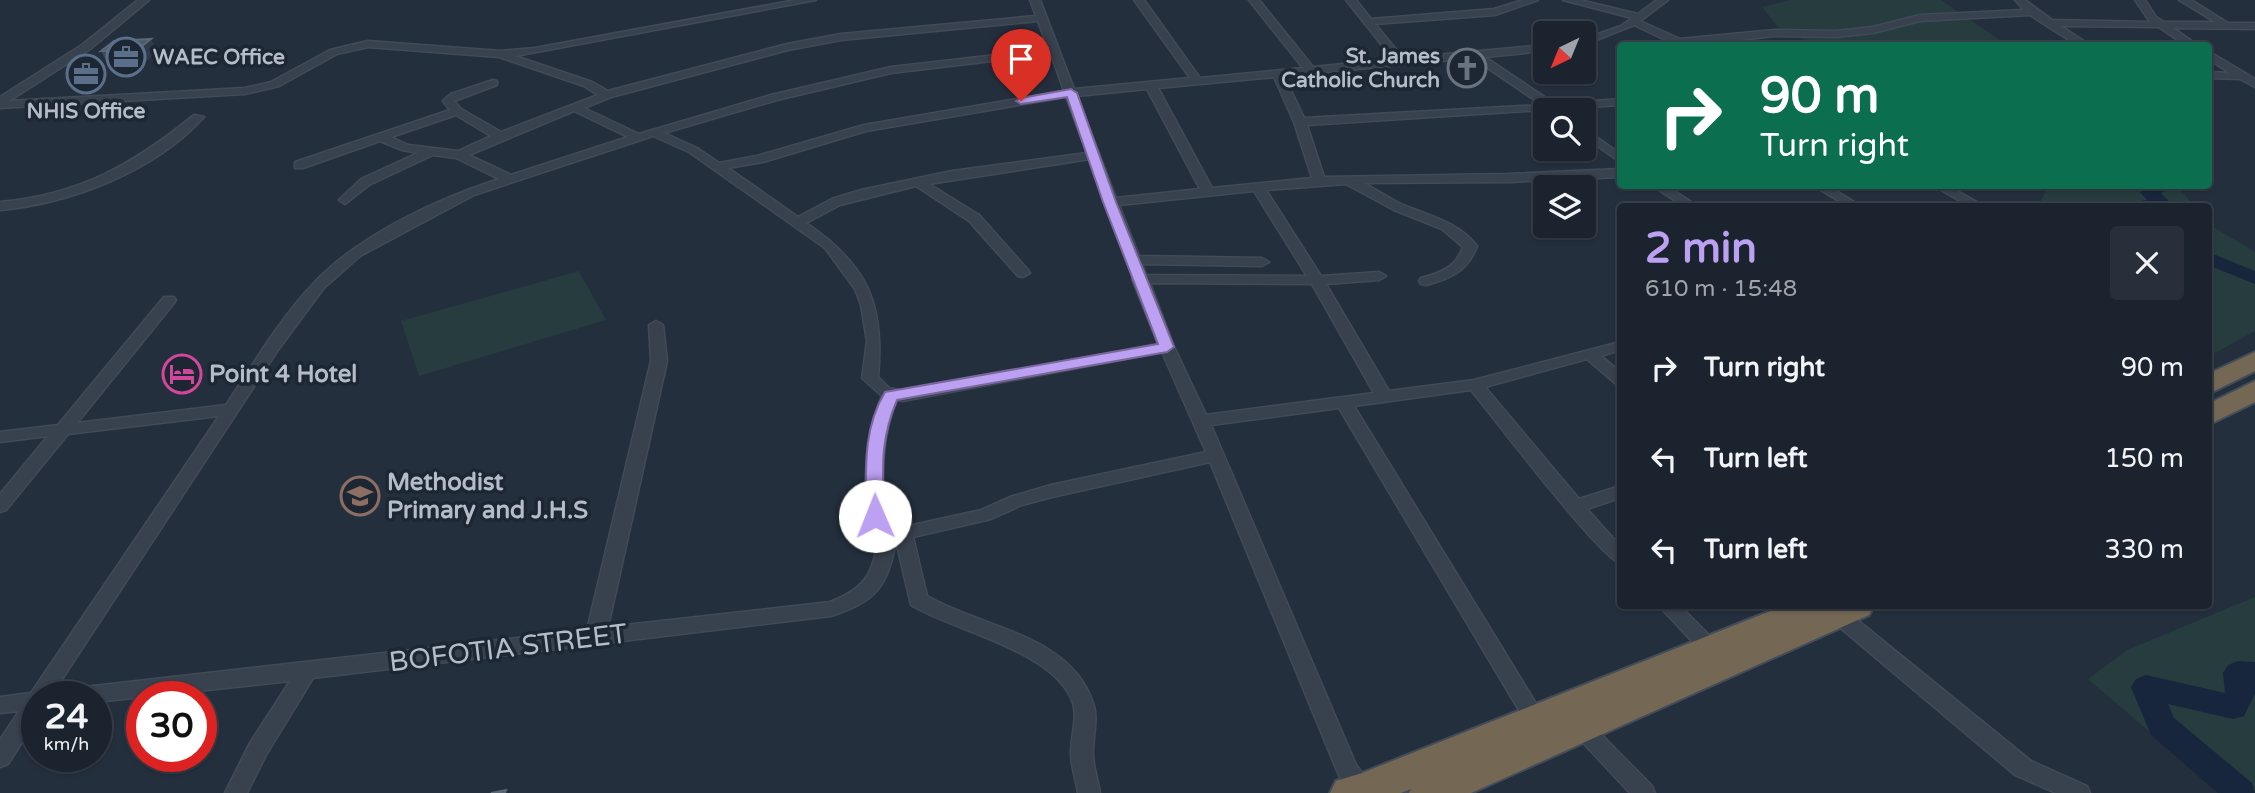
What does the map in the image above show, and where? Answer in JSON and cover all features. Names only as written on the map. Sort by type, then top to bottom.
[{"type":"highway","points":[[2212,384],[2255,360]]},
{"type":"highway","points":[[2212,414],[2255,390]]},
{"type":"highway","points":[[1360,792],[1710,648],[1837,609]]},
{"type":"highway","points":[[1429,793],[1837,609]]},
{"type":"street","points":[[0,104],[80,52],[144,0]]},
{"type":"street","points":[[0,104],[217,93],[262,88],[293,75],[334,52],[368,44],[500,54],[561,47],[811,0]]},
{"type":"street","points":[[1035,0],[1139,279],[1348,771],[1360,792]]},
{"type":"street","points":[[1139,0],[1196,79]]},
{"type":"street","points":[[1254,0],[1310,70]]},
{"type":"street","points":[[1351,0],[1401,63]]},
{"type":"street","points":[[1369,22],[1495,12],[1533,0]]},
{"type":"street","points":[[1568,0],[1637,20],[1681,42]]},
{"type":"street","points":[[1596,38],[1637,20],[1662,0]]},
{"type":"street","points":[[2020,0],[2032,12],[2080,42]]},
{"type":"street","points":[[2140,0],[2153,19],[2188,42]]},
{"type":"street","points":[[2184,0],[2225,25]]},
{"type":"street","points":[[1691,42],[1745,35],[1836,34],[1873,30],[1920,18],[2032,12]]},
{"type":"street","points":[[460,155],[500,136],[607,95],[808,43],[1043,19]]},
{"type":"street","points":[[2053,23],[2255,26]]},
{"type":"street","points":[[1745,35],[1756,42]]},
{"type":"street","points":[[716,167],[759,159],[864,128],[1071,93],[1196,79],[1401,63],[1533,49]]},
{"type":"street","points":[[50,681],[300,310],[337,267],[355,253],[457,197],[653,132],[775,97],[881,72],[1054,51]]},
{"type":"street","points":[[500,54],[588,84],[607,95]]},
{"type":"street","points":[[1476,55],[1539,98]]},
{"type":"street","points":[[2212,57],[2255,84]]},
{"type":"street","points":[[1278,72],[1300,122],[1319,181]]},
{"type":"street","points":[[2212,75],[2240,76]]},
{"type":"street","points":[[493,83],[450,99],[449,104],[500,136]]},
{"type":"street","points":[[1150,84],[1208,192]]},
{"type":"street","points":[[1596,105],[1617,102]]},
{"type":"street","points":[[576,108],[637,137]]},
{"type":"street","points":[[1300,122],[1533,110]]},
{"type":"street","points":[[299,165],[457,111]]},
{"type":"street","points":[[0,206],[39,204],[75,193],[137,162],[198,117]]},
{"type":"street","points":[[653,132],[692,150],[830,245],[862,289],[874,341],[870,378],[891,395],[902,396],[1167,347]]},
{"type":"street","points":[[382,138],[406,148],[460,155],[508,178]]},
{"type":"street","points":[[1596,140],[1617,157]]},
{"type":"street","points":[[345,200],[365,182],[432,150]]},
{"type":"street","points":[[796,223],[847,198],[918,182],[1095,155]]},
{"type":"street","points":[[1110,202],[1345,179],[1509,178],[1617,173]]},
{"type":"street","points":[[1345,179],[1396,207],[1447,226],[1471,246],[1463,266],[1447,276],[1426,281]]},
{"type":"street","points":[[918,182],[974,219],[1023,273]]},
{"type":"street","points":[[1258,187],[1317,280],[1384,397]]},
{"type":"street","points":[[1664,189],[1686,203]]},
{"type":"street","points":[[1825,189],[1851,203]]},
{"type":"street","points":[[1946,189],[1972,203]]},
{"type":"street","points":[[1132,260],[1262,262]]},
{"type":"street","points":[[1139,279],[1317,280],[1379,276]]},
{"type":"street","points":[[0,506],[169,300]]},
{"type":"street","points":[[596,635],[659,361],[656,325]]},
{"type":"street","points":[[1201,421],[1475,384],[1617,347]]},
{"type":"street","points":[[1590,354],[1617,377]]},
{"type":"street","points":[[1475,384],[1617,554]]},
{"type":"street","points":[[891,395],[878,425],[873,459],[875,516],[896,530],[918,600],[929,608],[1006,638],[1050,662],[1072,678],[1084,704],[1082,755],[1089,793]]},
{"type":"street","points":[[1344,402],[1536,721]]},
{"type":"street","points":[[0,437],[233,409]]},
{"type":"street","points":[[896,530],[985,514],[1051,491],[1216,455]]},
{"type":"street","points":[[1575,506],[1617,493]]},
{"type":"street","name":"BOFOTIA STREET","points":[[112,692],[305,673],[596,635],[831,609],[857,601],[869,590],[885,564],[896,530]]},
{"type":"street","points":[[1672,609],[1710,648]]},
{"type":"street","points":[[1837,609],[2024,768],[2079,793]]},
{"type":"street","points":[[236,793],[258,749],[305,673]]},
{"type":"street","points":[[0,705],[21,702]]},
{"type":"street","points":[[0,758],[21,725]]},
{"type":"street","points":[[1580,726],[1644,793]]},
{"type":"green space","points":[[1791,0],[1941,0],[2003,42],[1809,42],[1777,26],[1762,7]]},
{"type":"green space","points":[[2047,189],[2180,189],[2191,203],[2040,203]]},
{"type":"green space","points":[[2212,226],[2255,252],[2255,331],[2215,353],[2212,350]]},
{"type":"green space","points":[[579,271],[606,320],[419,376],[401,321]]},
{"type":"green space","points":[[2255,597],[2255,793],[2221,793],[2088,679],[2127,650]]},
{"type":"building","points":[[151,39],[138,49],[101,51],[114,41]]},
{"type":"waterway","points":[[2156,189],[2149,192],[2162,203]]},
{"type":"waterway","points":[[2212,260],[2255,278]]},
{"type":"waterway","points":[[2241,793],[2162,726],[2146,687],[2233,707],[2241,692],[2238,673],[2255,674]]},
{"type":"place","name":"WAEC Office","points":[[126,57]]},
{"type":"place","name":"St. James Catholic Church","points":[[1467,68]]},
{"type":"place","name":"NHIS Office","points":[[86,74]]},
{"type":"place","name":"Point 4 Hotel","points":[[182,374]]},
{"type":"place","name":"Methodist Primary and J.H.S","points":[[360,496]]},
{"type":"route","points":[[875,516],[874,447],[882,412],[891,395],[902,396],[1167,347],[1071,93],[1021,101]]}]
